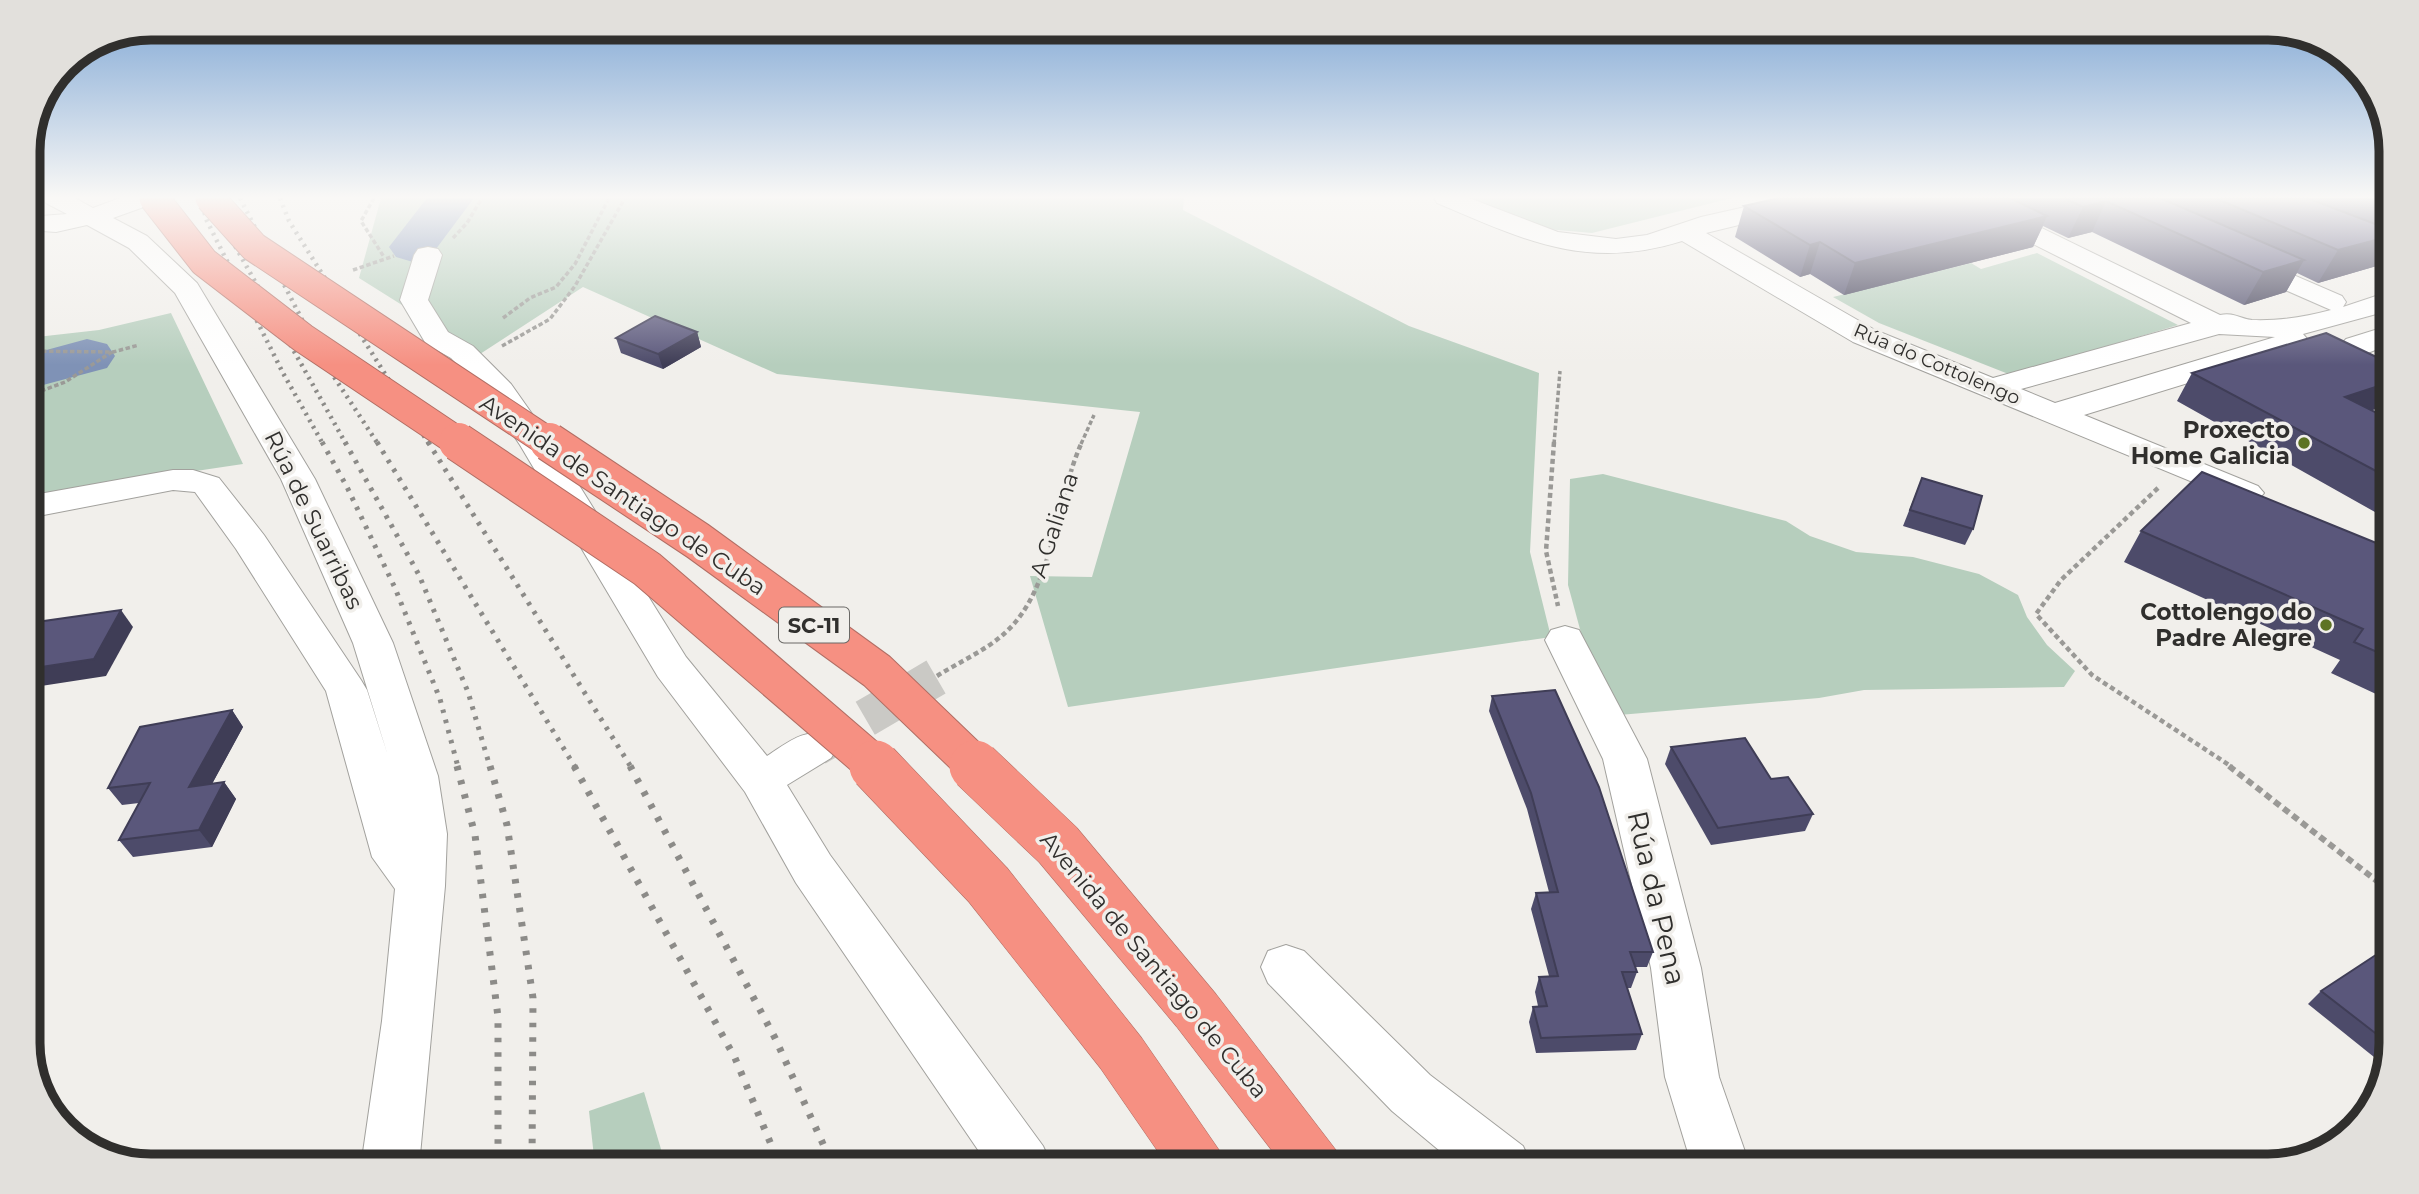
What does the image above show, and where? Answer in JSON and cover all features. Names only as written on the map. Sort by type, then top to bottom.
[{"type":"highway","name":"Avenida de Santiago de Cuba","points":[[198,254],[204,262],[303,338],[647,569],[864,754],[988,886],[1121,1053],[1191,1154]]},
{"type":"highway","name":"Avenida de Santiago de Cuba","points":[[264,254],[698,541],[877,671],[1058,845],[1196,1010],[1307,1154]]},
{"type":"street","name":"Rúa de Suarribas","points":[[150,254],[187,289],[298,478],[373,643],[416,776],[424,834],[421,886],[391,1154]]},
{"type":"street","name":"Rúa do Cottolengo","points":[[1722,254],[1864,336],[2268,502]]},
{"type":"street","points":[[2070,254],[2230,335]]},
{"type":"street","points":[[2225,254],[2335,310],[2379,302]]},
{"type":"street","points":[[429,255],[416,287],[414,300],[437,338],[462,352],[500,391],[537,445],[672,667],[761,780],[813,869],[1015,1154]]},
{"type":"street","points":[[2024,401],[2230,335],[2240,329],[2291,329],[2379,294]]},
{"type":"street","points":[[2024,401],[2334,328],[2335,310]]},
{"type":"street","points":[[2024,401],[2230,335]]},
{"type":"street","points":[[2379,338],[2357,345],[2348,352],[2354,365],[2379,382]]},
{"type":"street","points":[[40,505],[173,480],[193,480],[207,485],[251,543],[346,690],[396,857],[421,886]]},
{"type":"street","name":"Rúa da Pena","points":[[1565,640],[1625,759],[1676,968],[1692,1077],[1717,1154]]},
{"type":"street","points":[[761,780],[816,747]]},
{"type":"street","points":[[1286,967],[1411,1093],[1488,1154]]},
{"type":"path","points":[[352,270],[384,257],[382,254]]},
{"type":"path","points":[[503,318],[530,298],[556,287],[580,254]]},
{"type":"path","points":[[478,368],[505,344],[550,319],[575,286],[593,254]]},
{"type":"path","points":[[40,351],[113,352],[139,345]]},
{"type":"path","points":[[40,391],[65,382],[113,352]]},
{"type":"path","points":[[1560,371],[1546,551],[1565,640]]},
{"type":"path","name":"A Galiana","points":[[936,677],[1006,632],[1025,606],[1046,564],[1079,448],[1094,415]]},
{"type":"path","points":[[2181,466],[2061,580],[2036,614],[2092,675],[2251,780],[2379,882]]},
{"type":"green space","points":[[366,254],[1268,254],[1409,326],[1539,373],[1530,552],[1551,637],[1068,707],[1030,576],[1092,577],[1140,412],[777,374],[583,287],[480,354],[359,278]]},
{"type":"green space","points":[[2038,254],[2178,325],[2011,375],[1879,323],[1833,297],[1971,263],[1981,269]]},
{"type":"green space","points":[[171,313],[243,464],[40,494],[40,337],[99,330]]},
{"type":"green space","points":[[1603,474],[1786,521],[1810,536],[1856,552],[1913,557],[1979,574],[2018,595],[2027,617],[2047,645],[2075,671],[2064,687],[1864,690],[1819,698],[1619,715],[1587,655],[1568,585],[1570,479]]},
{"type":"green space","points":[[644,1092],[662,1154],[594,1154],[589,1111]]},
{"type":"building","points":[[1840,254],[1893,254],[1855,263]]},
{"type":"building","points":[[2223,254],[2289,254],[2304,260],[2263,272]]},
{"type":"building","points":[[655,316],[697,332],[658,354],[616,338]]},
{"type":"building","points":[[2326,333],[2379,358],[2379,386],[2345,397],[2379,414],[2379,473],[2192,373]]},
{"type":"building","points":[[2202,472],[2379,544],[2379,653],[2354,642],[2363,629],[2141,531]]},
{"type":"building","points":[[1922,478],[1982,496],[1973,529],[1910,510]]},
{"type":"building","points":[[121,610],[94,659],[40,667],[40,622]]},
{"type":"building","points":[[1555,690],[1599,787],[1653,952],[1630,952],[1637,972],[1622,972],[1642,1034],[1541,1038],[1533,1007],[1547,1006],[1539,977],[1558,976],[1536,893],[1558,892],[1531,793],[1492,696]]},
{"type":"building","points":[[232,710],[189,787],[224,782],[199,830],[119,840],[150,783],[108,788],[140,727]]},
{"type":"building","points":[[1745,738],[1771,779],[1788,777],[1813,814],[1718,828],[1671,747]]},
{"type":"building","points":[[2379,953],[2379,1036],[2321,991]]},
{"type":"waterway","points":[[40,369],[87,356]]},
{"type":"tunnel","points":[[816,747],[936,677]]},
{"type":"railway","points":[[223,254],[283,373],[323,444]]},
{"type":"railway","points":[[239,254],[346,444]]},
{"type":"railway","points":[[268,254],[321,357],[378,444]]},
{"type":"railway","points":[[310,254],[429,444]]},
{"type":"railway","points":[[322,442],[347,487],[395,588],[440,699],[458,767]]},
{"type":"railway","points":[[345,442],[419,575],[468,692],[490,767]]},
{"type":"railway","points":[[377,442],[575,767]]},
{"type":"railway","points":[[428,442],[631,767]]},
{"type":"railway","points":[[457,766],[475,835],[498,1017],[498,1154]]},
{"type":"railway","points":[[490,766],[507,825],[533,998],[532,1154]]},
{"type":"railway","points":[[574,766],[735,1058],[775,1154]]},
{"type":"railway","points":[[630,766],[775,1038],[828,1154]]},
{"type":"place","name":"Proxecto Home Galicia","points":[[2304,443]]},
{"type":"place","name":"Cottolengo do Padre Alegre","points":[[2326,625]]}]
